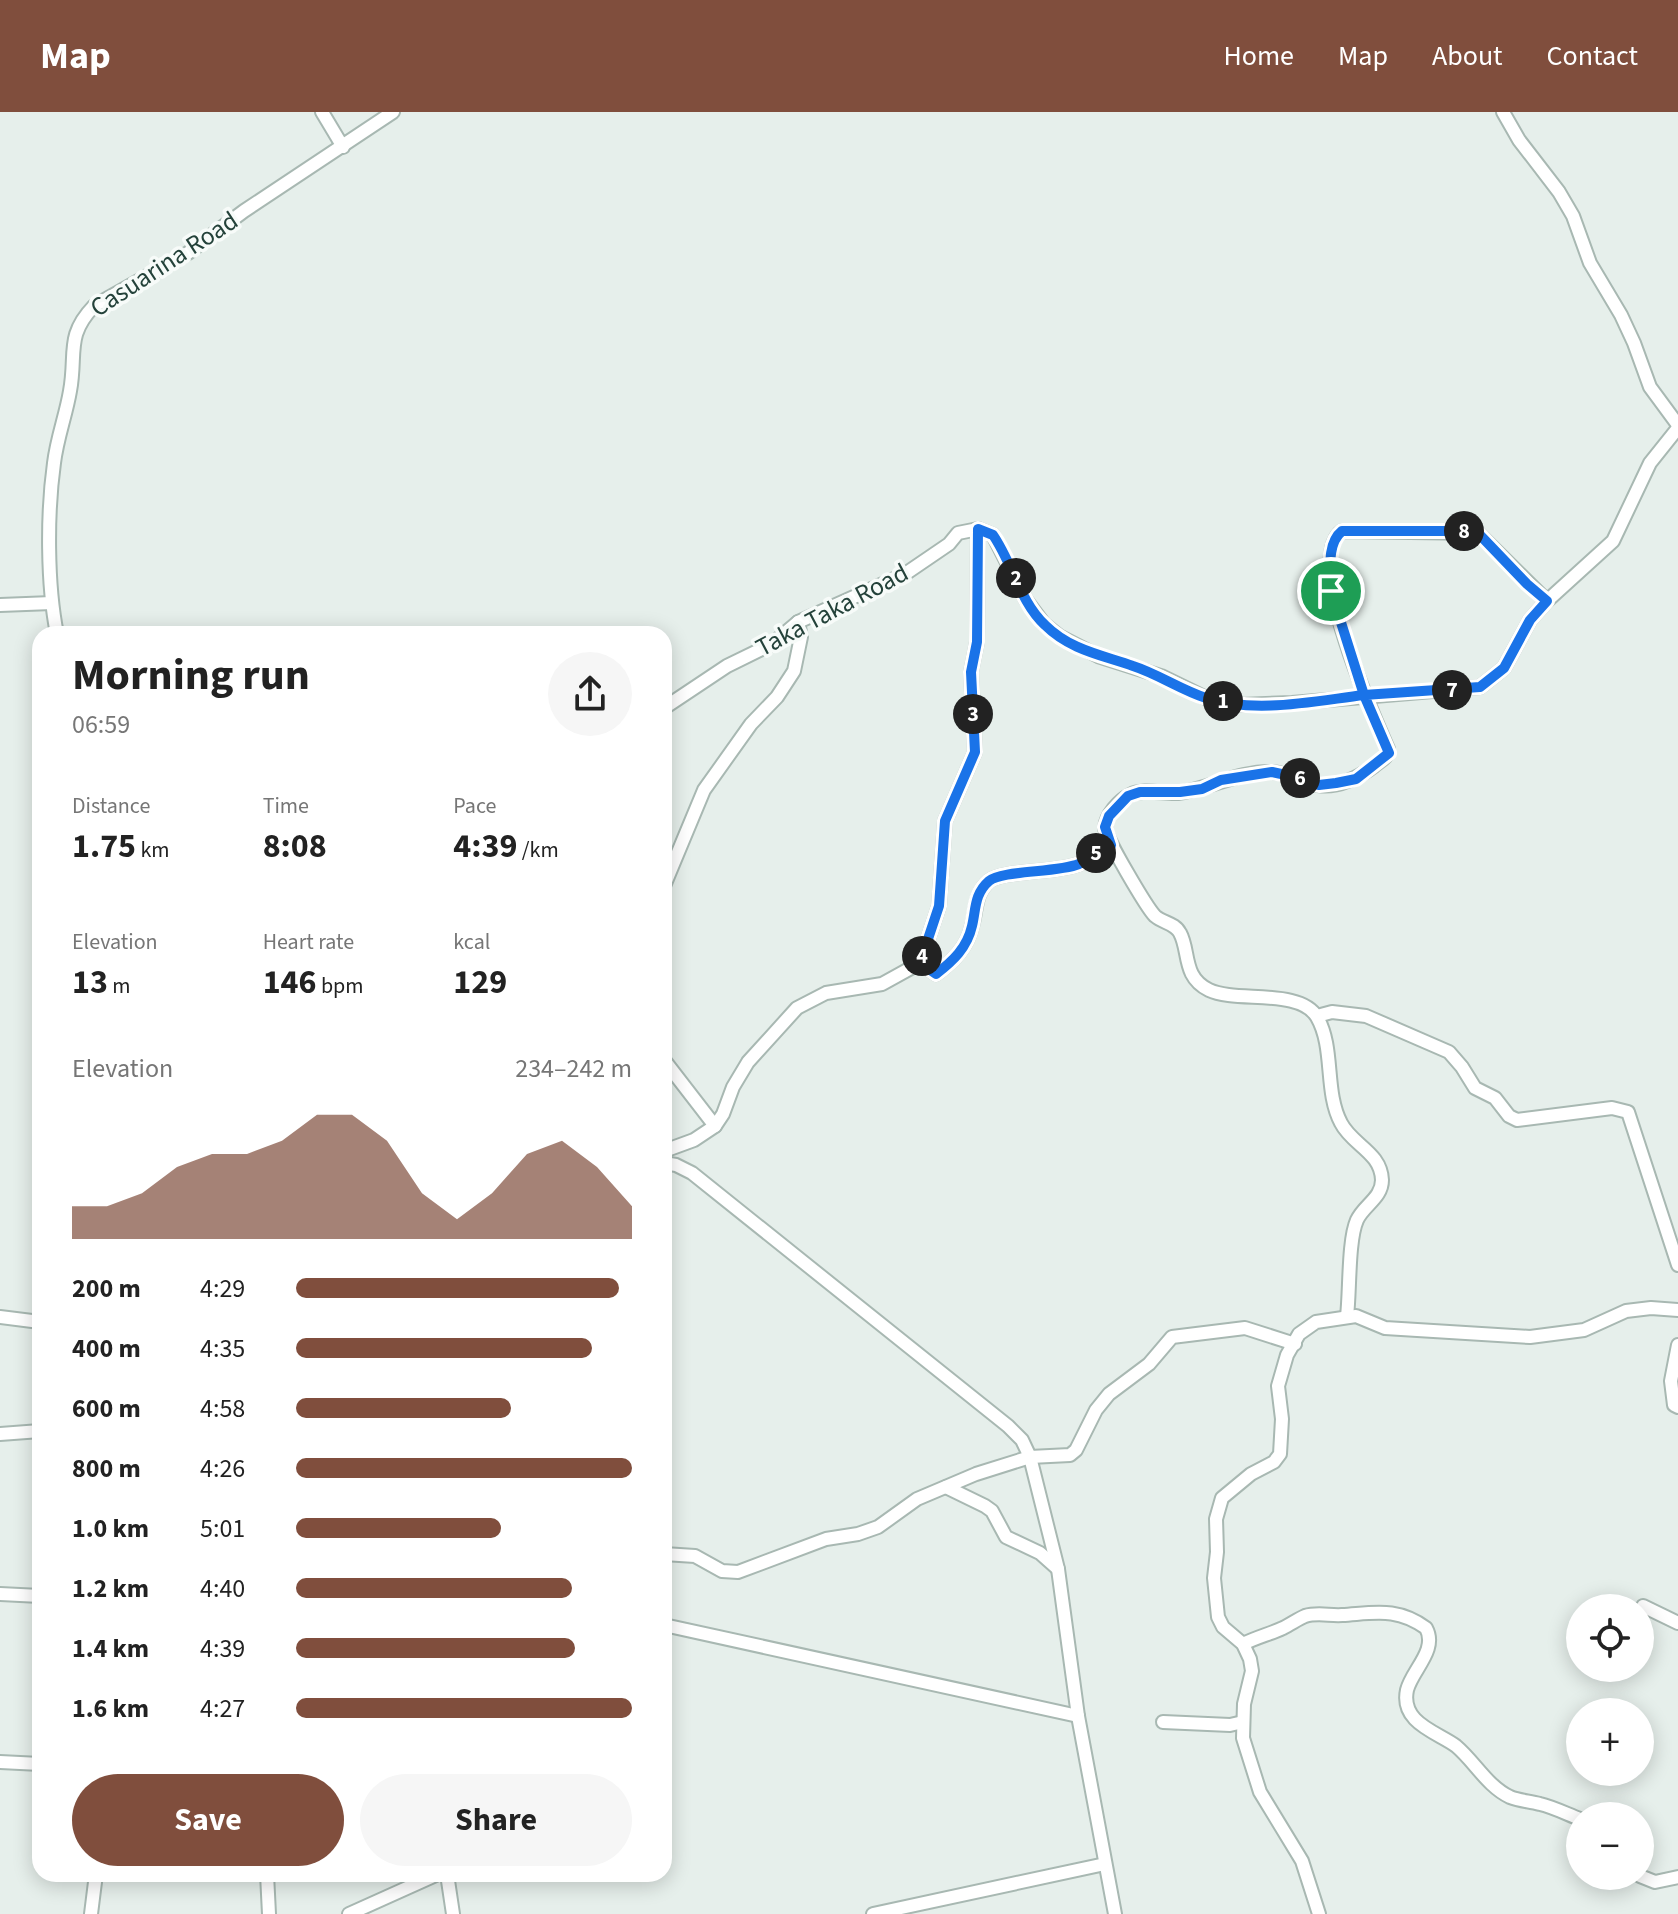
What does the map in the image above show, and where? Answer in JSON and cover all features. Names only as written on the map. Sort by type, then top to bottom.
[{"type":"street","points":[[322,112],[343,147]]},
{"type":"street","name":"Casuarina Road","points":[[56,626],[50,572],[54,461],[71,389],[73,339],[83,317],[94,306],[188,253],[244,211],[393,112]]},
{"type":"street","points":[[672,1148],[694,1140],[715,1126],[748,1062],[797,1008],[826,993],[882,984],[920,963],[939,906],[945,821],[975,752],[971,672],[977,642],[978,529],[993,535],[1026,600],[1044,624],[1077,647],[1130,665],[1206,698],[1241,705],[1480,687],[1504,668],[1530,620],[1547,601],[1613,541],[1650,463],[1678,426],[1650,387],[1621,315],[1590,263],[1573,216],[1503,112]]},
{"type":"street","name":"Taka Taka Road","points":[[672,703],[735,661],[772,644],[798,622],[905,574],[949,544],[958,533],[978,529]]},
{"type":"street","points":[[1347,1316],[1354,1230],[1361,1214],[1380,1190],[1382,1179],[1375,1158],[1351,1139],[1339,1121],[1317,1016],[1303,1004],[1209,990],[1196,979],[1187,964],[1181,935],[1175,926],[1158,919],[1144,903],[1111,845],[1105,827],[1109,816],[1128,796],[1140,792],[1202,789],[1221,780],[1272,772],[1319,785],[1356,779],[1389,753],[1364,695],[1331,591],[1331,555],[1336,537],[1342,531],[1478,533],[1547,601]]},
{"type":"street","points":[[0,605],[52,603]]},
{"type":"street","points":[[672,867],[704,790],[794,671],[801,637],[798,622]]},
{"type":"street","points":[[920,963],[936,974],[955,960],[972,927],[976,899],[988,882],[998,876],[1078,864],[1111,845]]},
{"type":"street","points":[[1317,1016],[1332,1012],[1366,1016],[1449,1052],[1475,1088],[1495,1098],[1509,1116],[1517,1120],[1612,1108],[1628,1112],[1678,1265]]},
{"type":"street","points":[[672,1070],[715,1126]]},
{"type":"street","points":[[672,1164],[692,1173],[1022,1440],[1030,1457],[1058,1569],[1078,1716],[1115,1914]]},
{"type":"street","points":[[1319,1914],[1302,1861],[1260,1792],[1243,1738],[1252,1671],[1250,1659],[1243,1644],[1223,1627],[1218,1617],[1214,1578],[1216,1519],[1222,1498],[1251,1474],[1274,1462],[1280,1454],[1282,1419],[1278,1386],[1287,1355],[1299,1334],[1316,1322],[1356,1316],[1385,1328],[1530,1337],[1584,1330],[1626,1311],[1651,1308],[1678,1310]]},
{"type":"street","points":[[0,1317],[32,1321]]},
{"type":"street","points":[[672,1555],[695,1556],[722,1571],[738,1572],[826,1539],[878,1527],[917,1499],[976,1474],[1030,1457],[1074,1453],[1096,1410],[1109,1394],[1149,1364],[1172,1337],[1245,1328],[1295,1344]]},
{"type":"street","points":[[1678,1345],[1671,1381],[1674,1405],[1678,1407]]},
{"type":"street","points":[[0,1434],[32,1432]]},
{"type":"street","points":[[946,1487],[992,1511],[1006,1537],[1040,1553],[1058,1569]]},
{"type":"street","points":[[0,1594],[32,1596]]},
{"type":"street","points":[[1243,1644],[1303,1617],[1320,1614],[1339,1616],[1386,1611],[1414,1621],[1426,1628],[1429,1642],[1406,1695],[1410,1711],[1417,1721],[1429,1732],[1455,1745],[1495,1788],[1508,1796],[1566,1814]]},
{"type":"street","points":[[1654,1611],[1678,1623]]},
{"type":"street","points":[[672,1627],[1078,1716]]},
{"type":"street","points":[[1163,1722],[1230,1725],[1243,1722]]},
{"type":"street","points":[[0,1762],[32,1764]]},
{"type":"street","points":[[873,1914],[1105,1864]]},
{"type":"street","points":[[1654,1882],[1678,1877]]},
{"type":"street","points":[[91,1914],[95,1882]]},
{"type":"street","points":[[267,1882],[269,1914]]},
{"type":"street","points":[[349,1914],[420,1882]]},
{"type":"street","points":[[448,1882],[453,1914]]},
{"type":"route","points":[[1331,591],[1331,555],[1336,537],[1342,531],[1465,531],[1478,533],[1547,601],[1530,620],[1504,668],[1480,687],[1364,695],[1389,753],[1356,779],[1319,785],[1272,772],[1221,780],[1202,789],[1160,794],[1140,792],[1128,796],[1109,816],[1105,827],[1111,845],[1078,864],[998,876],[988,882],[976,899],[972,927],[955,960],[936,974],[920,963],[939,906],[945,821],[975,752],[971,672],[977,642],[978,529],[993,535],[1026,600],[1044,624],[1059,636],[1098,656],[1161,676],[1206,698],[1241,705],[1364,695],[1331,591]]}]
